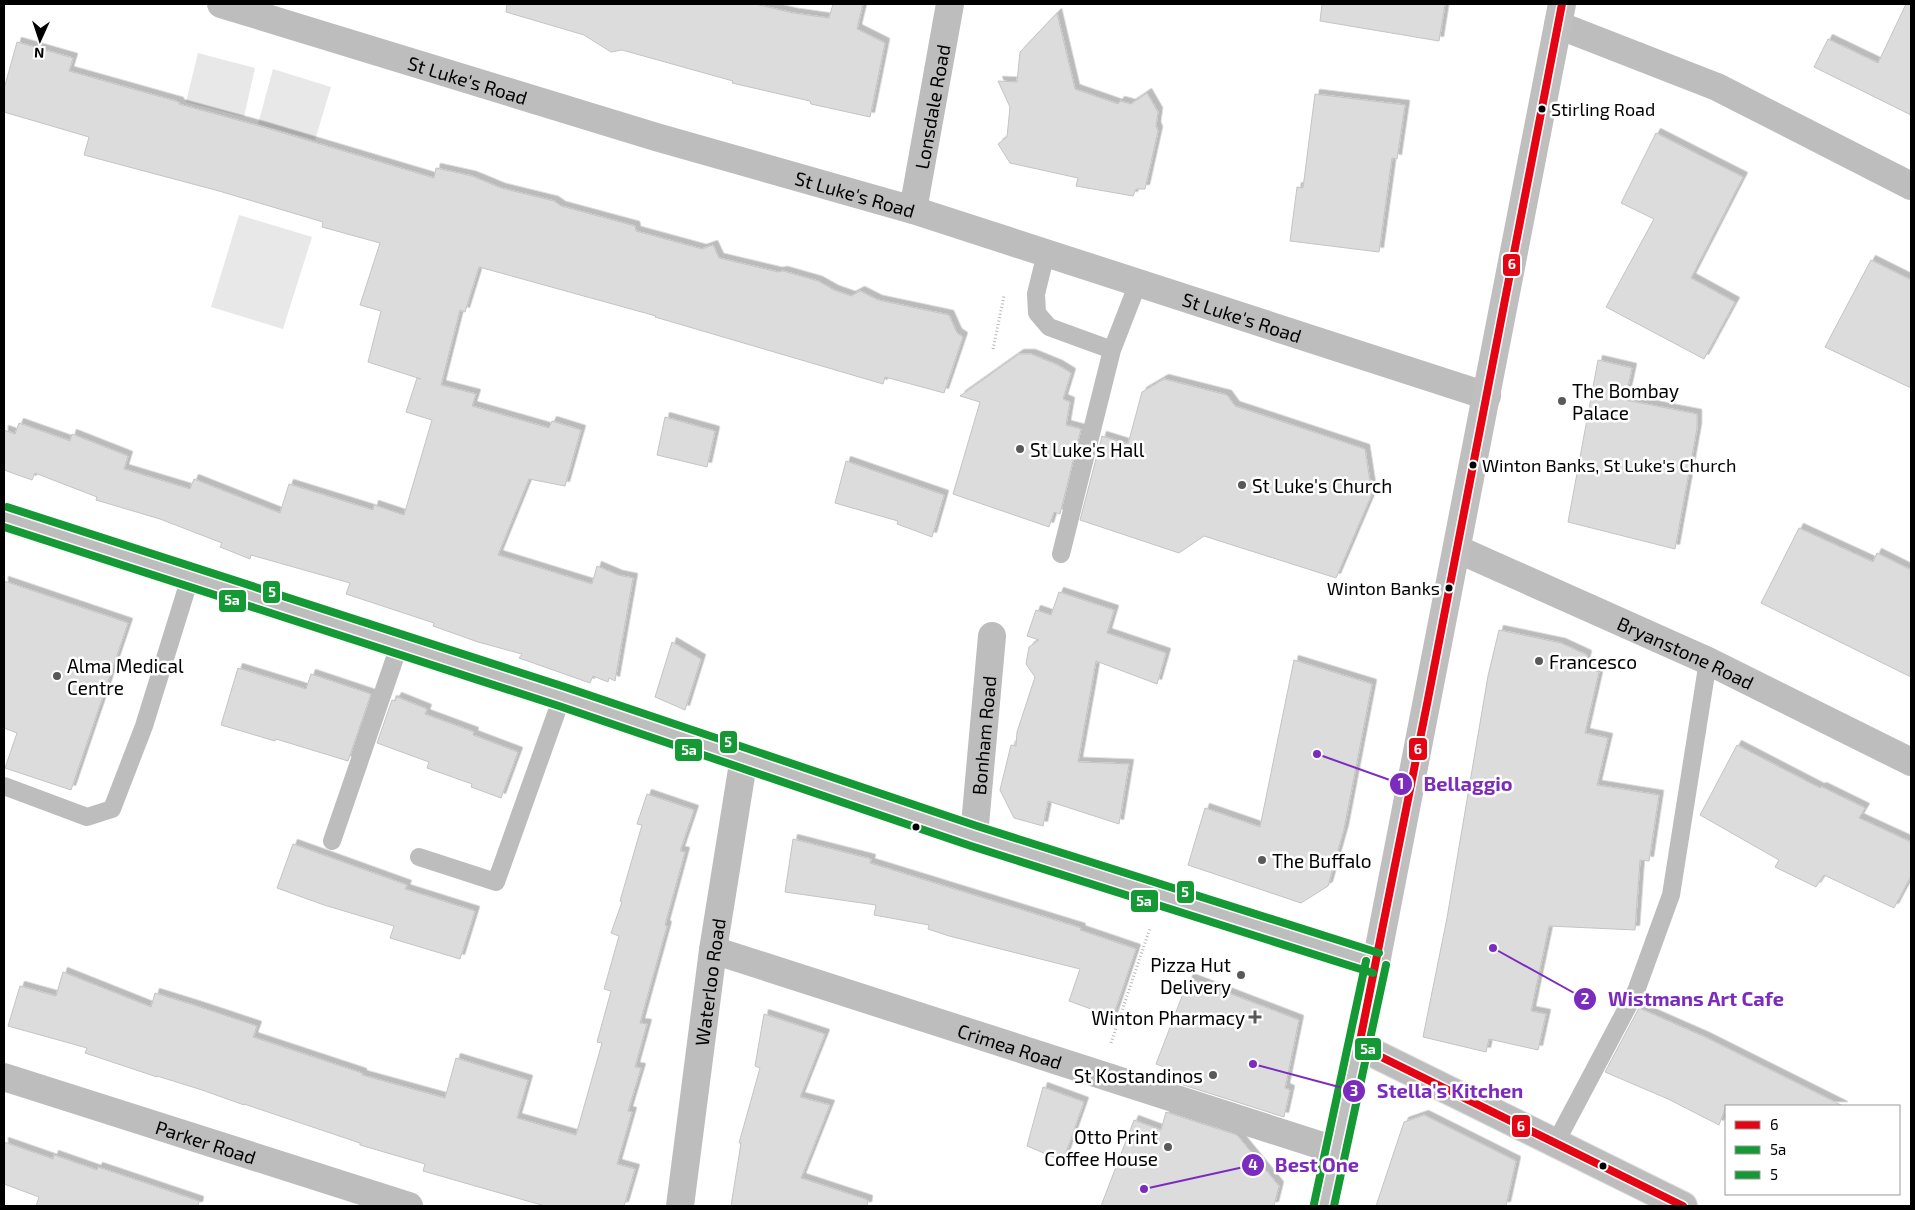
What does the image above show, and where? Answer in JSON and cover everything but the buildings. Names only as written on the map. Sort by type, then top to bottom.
[{"type":"street","name":"St Luke's Road","points":[[221,4],[656,137],[913,210],[1487,396]]},
{"type":"street","name":"Lonsdale Road","points":[[913,210],[950,4]]},
{"type":"street","points":[[1324,1206],[1376,963],[1560,14],[1717,87],[1911,186]]},
{"type":"street","points":[[4,517],[399,646],[562,697],[974,836],[1376,963]]},
{"type":"street","name":"Bryanstone Road","points":[[1457,549],[1708,661],[1911,762]]},
{"type":"street","name":"Bonham Road","points":[[974,836],[992,636]]},
{"type":"street","name":"Waterloo Road","points":[[680,1206],[713,950],[744,758]]},
{"type":"street","name":"Crimea Road","points":[[713,950],[1335,1150]]},
{"type":"street","points":[[1359,1046],[1683,1206]]},
{"type":"street","name":"Parker Road","points":[[4,1077],[409,1206]]},
{"type":"lane","points":[[1046,253],[1036,294],[1037,313],[1049,327],[1112,350]]},
{"type":"lane","points":[[1061,554],[1112,350],[1138,283]]},
{"type":"lane","points":[[4,786],[87,817],[112,809],[144,726],[190,578]]},
{"type":"lane","points":[[332,841],[399,646]]},
{"type":"lane","points":[[1555,1144],[1636,991],[1671,895],[1708,661]]},
{"type":"lane","points":[[419,857],[496,882],[562,697]]},
{"type":"path","points":[[1100,1074],[1162,895]]},
{"type":"shaded area","points":[[198,53],[255,68],[244,117],[186,102]]},
{"type":"shaded area","points":[[273,69],[331,87],[315,140],[258,124]]},
{"type":"shaded area","points":[[239,215],[312,237],[283,329],[211,307]]},
{"type":"transit line","name":"6","points":[[1359,1046],[1562,4]]},
{"type":"transit line","name":"5","points":[[7,507],[565,687],[977,826],[1379,953]]},
{"type":"transit line","name":"5a","points":[[4,527],[559,706],[971,846],[1373,973]]},
{"type":"transit line","name":"5","points":[[1314,1204],[1366,961]]},
{"type":"transit line","name":"5a","points":[[1334,1206],[1386,965]]},
{"type":"transit line","name":"6","points":[[1359,1046],[1683,1206]]},
{"type":"place","name":"Stirling Road","points":[[1542,109]]},
{"type":"place","name":"The Bombay Palace","points":[[1562,401]]},
{"type":"place","name":"St Luke's Hall","points":[[1020,449]]},
{"type":"place","name":"Winton Banks, St Luke's Church","points":[[1473,465]]},
{"type":"place","name":"St Luke's Church","points":[[1242,485]]},
{"type":"place","name":"Winton Banks","points":[[1449,588]]},
{"type":"place","name":"Francesco","points":[[1539,661]]},
{"type":"place","name":"Alma Medical Centre","points":[[57,676]]},
{"type":"place","name":"Bellaggio","points":[[1317,754]]},
{"type":"place","name":"The Buffalo","points":[[1262,860]]},
{"type":"place","name":"Wistmans Art Cafe","points":[[1493,948]]},
{"type":"place","name":"Pizza Hut Delivery","points":[[1241,975]]},
{"type":"place","name":"Winton Pharmacy","points":[[1255,1017]]},
{"type":"place","name":"Stella's Kitchen","points":[[1253,1064]]},
{"type":"place","name":"St Kostandinos","points":[[1213,1075]]},
{"type":"place","name":"Otto Print Coffee House","points":[[1168,1147]]},
{"type":"place","name":"Best One","points":[[1144,1189]]}]
